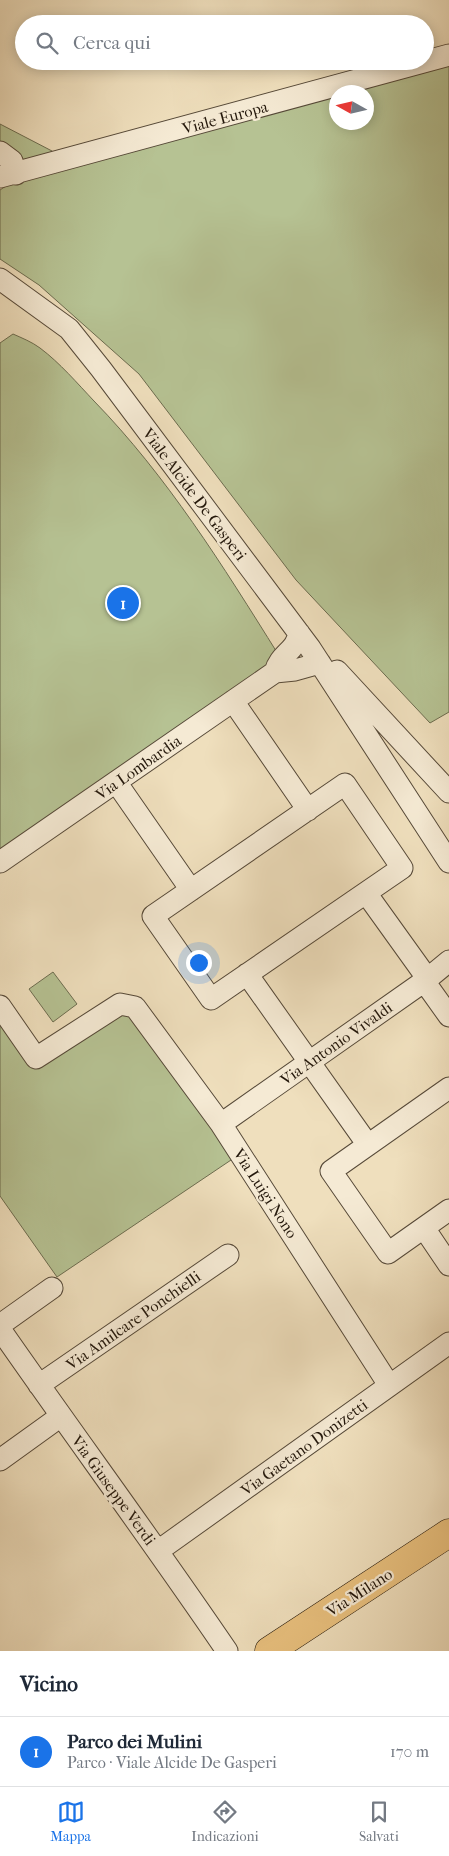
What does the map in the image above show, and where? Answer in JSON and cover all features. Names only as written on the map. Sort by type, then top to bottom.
[{"type":"main road","name":"Via Milano","points":[[269,1651],[449,1533]]},
{"type":"main road","name":"Via Milano","points":[[294,1651],[449,1549]]},
{"type":"street","name":"Viale Europa","points":[[434,59],[449,55]]},
{"type":"street","name":"Viale Europa","points":[[5,179],[395,70]]},
{"type":"street","points":[[0,152],[12,161],[5,179]]},
{"type":"street","points":[[0,269],[27,298]]},
{"type":"street","name":"Viale Alcide De Gasperi","points":[[0,279],[69,329],[101,369],[305,644],[449,862]]},
{"type":"street","name":"Viale Alcide De Gasperi","points":[[0,292],[27,310],[101,369]]},
{"type":"street","name":"Viale Alcide De Gasperi","points":[[305,644],[449,792]]},
{"type":"street","name":"Via Lombardia","points":[[276,672],[277,664],[283,656],[305,644]]},
{"type":"street","name":"Via Lombardia","points":[[0,862],[276,672],[295,670],[305,644]]},
{"type":"street","points":[[232,701],[308,810]]},
{"type":"street","points":[[116,782],[191,890]]},
{"type":"street","points":[[345,784],[402,868],[210,1000],[153,916],[308,810],[345,784]]},
{"type":"street","points":[[366,892],[422,971],[429,988],[449,1016]]},
{"type":"street","name":"Via Antonio Vivaldi","points":[[221,1124],[426,980],[449,961]]},
{"type":"street","points":[[247,974],[368,1145]]},
{"type":"street","name":"Via Luigi Nono","points":[[0,1006],[36,1058],[120,1004],[135,1007],[221,1124],[389,1385]]},
{"type":"street","points":[[449,1088],[331,1171],[388,1253],[449,1210]]},
{"type":"street","points":[[424,1228],[449,1265]]},
{"type":"street","name":"Via Amilcare Ponchielli","points":[[39,1385],[228,1255]]},
{"type":"street","points":[[3,1318],[52,1288]]},
{"type":"street","name":"Via Giuseppe Verdi","points":[[3,1318],[39,1385],[158,1550],[227,1651]]},
{"type":"street","name":"Via Gaetano Donizetti","points":[[158,1550],[449,1344]]},
{"type":"street","points":[[0,1460],[60,1416]]},
{"type":"green space","points":[[449,64],[449,712],[430,723],[296,580],[139,374],[39,285],[0,259],[0,190],[9,184],[0,176],[0,124],[52,151],[70,165],[329,97],[329,130],[374,130],[374,85],[370,85],[426,70],[434,70],[434,68]]},
{"type":"green space","points":[[13,334],[37,346],[75,380],[146,460],[215,555],[278,654],[269,665],[0,854],[0,343]]},
{"type":"green space","points":[[53,972],[77,1004],[53,1022],[29,989]]},
{"type":"green space","points":[[119,1011],[131,1012],[237,1156],[57,1277],[0,1196],[0,1012],[37,1064]]},
{"type":"place","name":"Parco dei Mulini","points":[[123,603]]}]
